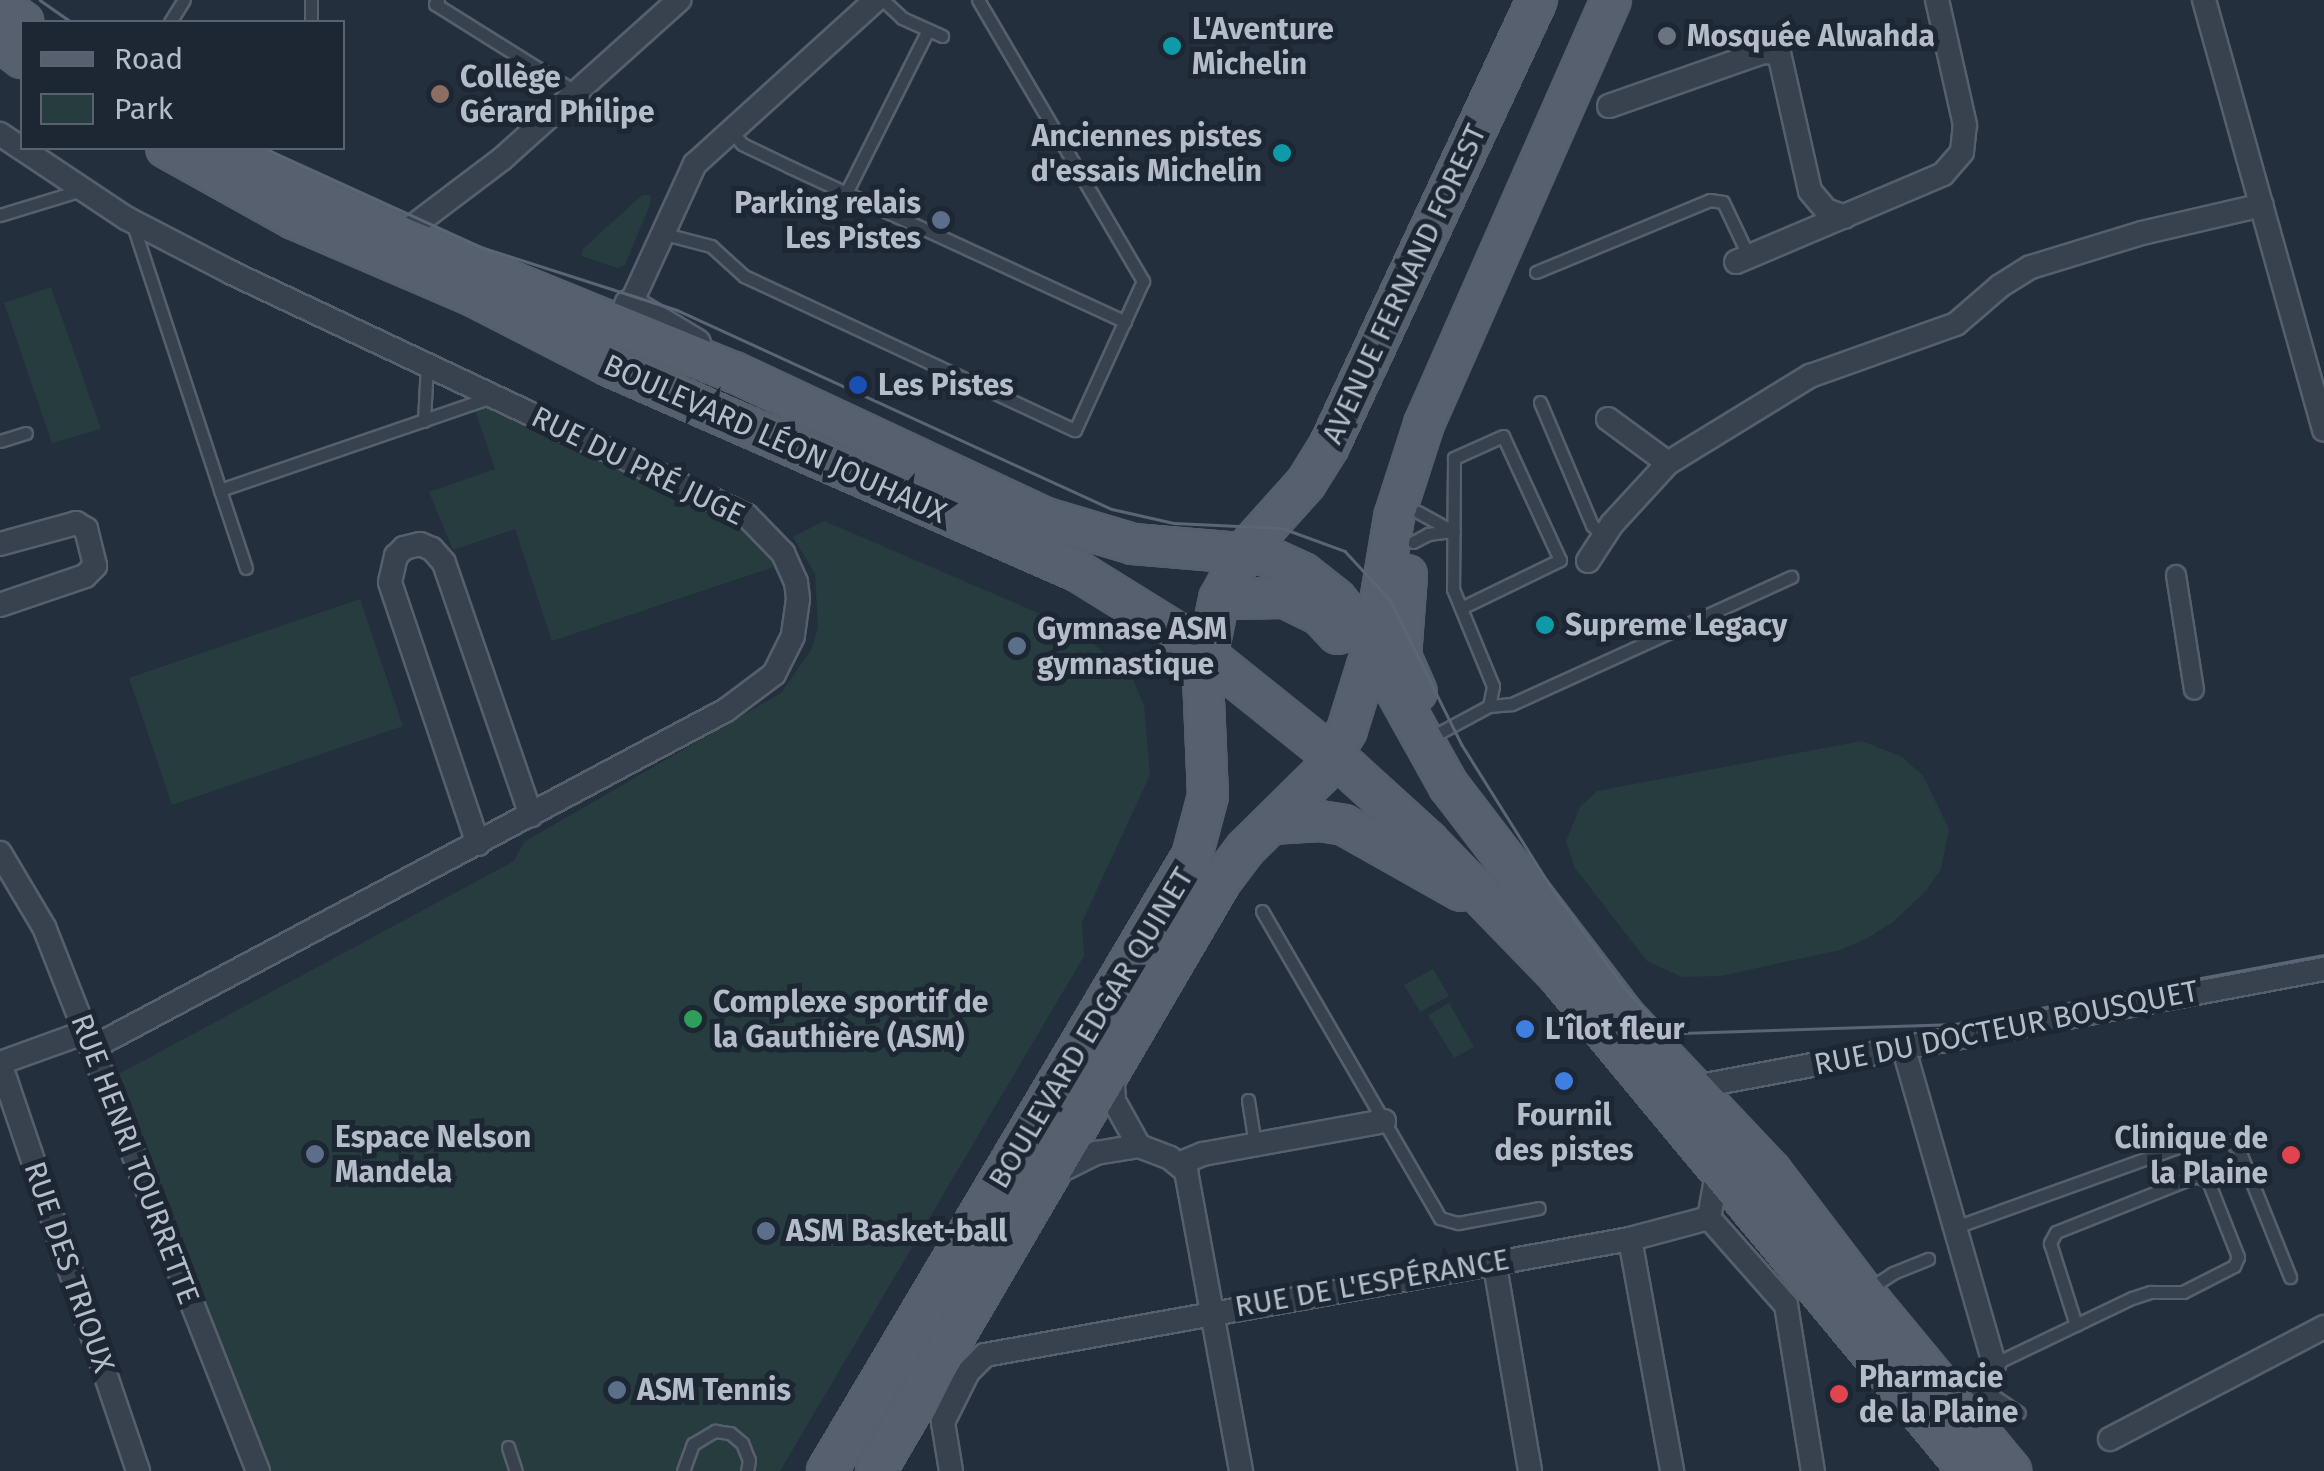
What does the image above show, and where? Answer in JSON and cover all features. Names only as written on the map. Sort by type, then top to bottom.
[{"type":"main road","name":"AVENUE FERNAND FOREST","points":[[1245,551],[1306,483],[1329,446],[1537,0]]},
{"type":"main road","points":[[1449,786],[1436,734],[1401,656],[1424,424],[1611,0]]},
{"type":"main road","points":[[0,5],[20,20]]},
{"type":"main road","points":[[0,41],[20,56]]},
{"type":"main road","name":"BOULEVARD LÉON JOUHAUX","points":[[170,150],[294,219],[475,297],[608,366],[1079,572]]},
{"type":"main road","name":"BOULEVARD LÉON JOUHAUX","points":[[219,150],[400,236],[626,314],[734,372],[1046,518],[1106,538],[1162,548],[1245,551],[1282,561],[1304,573],[1351,615],[1364,679]]},
{"type":"main road","name":"BOULEVARD EDGAR QUINET","points":[[876,1471],[1053,1175],[1066,1141],[1221,881],[1245,849],[1301,798],[1334,755],[1364,679],[1394,518],[1424,424]]},
{"type":"main road","name":"BOULEVARD EDGAR QUINET","points":[[827,1471],[1192,856],[1208,796],[1205,719],[1211,628],[1245,551]]},
{"type":"main road","points":[[1079,572],[1127,598],[1211,628],[1673,1090],[1736,1131],[1864,1293],[1964,1439]]},
{"type":"main road","points":[[1079,572],[1148,590],[1211,628],[1301,702],[1324,707],[1364,679]]},
{"type":"main road","points":[[1211,628],[1273,596],[1301,603],[1334,628],[1364,679],[1398,752],[1441,814],[1506,863]]},
{"type":"main road","points":[[1127,598],[1205,719]]},
{"type":"main road","points":[[1364,679],[1624,1015],[1718,1168],[1964,1439],[2012,1471]]},
{"type":"main road","points":[[1272,824],[1320,821],[1364,832],[1438,881],[1490,905]]},
{"type":"street","points":[[400,236],[503,158],[678,0]]},
{"type":"street","points":[[608,366],[626,314],[688,175],[730,130],[880,0]]},
{"type":"street","points":[[1742,260],[1943,174],[1962,152],[1965,125],[1936,0]]},
{"type":"street","points":[[2204,0],[2324,430]]},
{"type":"street","points":[[1609,106],[1763,52],[1779,53],[1810,190],[1826,210],[1844,217]]},
{"type":"street","name":"RUE DU PRÉ JUGE","points":[[23,150],[132,221],[747,516],[783,553],[796,582],[798,599],[793,636],[784,657],[758,690],[478,844],[89,1040]]},
{"type":"street","points":[[1588,560],[1603,536],[1668,463],[1810,376],[1956,324],[2000,286],[2031,267],[2142,233],[2262,205]]},
{"type":"street","name":"BOULEVARD LÉON JOUHAUX","points":[[475,297],[497,296],[570,324],[626,314]]},
{"type":"street","points":[[1608,419],[1668,463]]},
{"type":"street","points":[[0,544],[76,523],[86,529],[95,566],[84,576],[0,605]]},
{"type":"street","points":[[478,844],[390,582],[396,556],[404,548],[420,544],[432,548],[444,563],[531,816]]},
{"type":"street","points":[[2176,574],[2194,690]]},
{"type":"street","name":"RUE HENRI TOURRETTE","points":[[0,854],[44,927],[258,1471]]},
{"type":"street","name":"RUE DU DOCTEUR BOUSQUET","points":[[1673,1090],[2324,969]]},
{"type":"street","name":"RUE DES TRIOUX","points":[[89,1040],[0,1063],[138,1471]]},
{"type":"street","points":[[1903,1046],[1994,1364],[1964,1439]]},
{"type":"street","points":[[1112,1062],[1114,1101],[1139,1146]]},
{"type":"street","points":[[1736,1080],[1730,1098],[1736,1131]]},
{"type":"street","points":[[1179,1164],[1192,1156],[1384,1121]]},
{"type":"street","points":[[1053,1175],[1096,1153],[1139,1146],[1179,1164],[1188,1179],[1241,1471]]},
{"type":"street","points":[[1718,1168],[1710,1218],[1786,1305],[1813,1471]]},
{"type":"street","name":"RUE DE L'ESPÉRANCE","points":[[951,1471],[942,1422],[968,1372],[985,1355],[1630,1238],[1710,1218]]},
{"type":"street","points":[[1630,1238],[1672,1471]]},
{"type":"street","points":[[1494,1260],[1530,1471]]},
{"type":"street","points":[[2110,1438],[2324,1327]]},
{"type":"lane","points":[[438,0],[435,4],[576,92]]},
{"type":"lane","points":[[880,0],[902,18],[942,36]]},
{"type":"lane","points":[[662,232],[710,246],[744,276],[1075,430],[1143,281],[978,0]]},
{"type":"lane","points":[[846,193],[928,30]]},
{"type":"lane","points":[[730,130],[742,144],[1125,322]]},
{"type":"lane","points":[[0,216],[82,190]]},
{"type":"lane","points":[[1536,272],[1710,200],[1723,202],[1742,260]]},
{"type":"lane","points":[[132,221],[246,568]]},
{"type":"lane","points":[[424,420],[428,364]]},
{"type":"lane","points":[[220,490],[494,396]]},
{"type":"lane","points":[[1540,402],[1592,525],[1603,536]]},
{"type":"lane","points":[[0,442],[26,433]]},
{"type":"lane","points":[[1462,608],[1560,560],[1503,436],[1454,458],[1453,589],[1493,686],[1490,706]]},
{"type":"lane","points":[[1415,527],[1428,534],[1454,532]]},
{"type":"lane","points":[[1415,527],[1454,532]]},
{"type":"lane","points":[[1436,734],[1490,706],[1512,704],[1791,577]]},
{"type":"lane","points":[[1262,911],[1448,1223],[1539,1208]]},
{"type":"lane","points":[[1248,1100],[1255,1144]]},
{"type":"lane","points":[[1953,1228],[2209,1136],[2230,1141],[2239,1150],[2290,1277]]},
{"type":"lane","points":[[1994,1364],[2151,1292],[2183,1292],[2234,1266],[2238,1256],[2208,1180],[2196,1176],[2056,1232],[2050,1243],[2076,1325]]},
{"type":"lane","points":[[1864,1293],[1894,1272],[1928,1259]]},
{"type":"lane","points":[[1964,1439],[2019,1413]]},
{"type":"lane","points":[[683,1471],[693,1444],[715,1432],[730,1434],[742,1443],[749,1460],[748,1471]]},
{"type":"lane","points":[[508,1446],[516,1471]]},
{"type":"green space","points":[[642,195],[650,195],[651,202],[625,265],[618,268],[581,256],[583,249]]},
{"type":"green space","points":[[51,287],[101,429],[52,443],[4,303]]},
{"type":"green space","points":[[494,396],[731,507],[789,562],[552,641],[515,529],[453,550],[429,492],[495,469],[473,404]]},
{"type":"green space","name":"Complexe sportif de la Gauthière (ASM)","points":[[824,521],[1078,630],[1132,678],[1144,705],[1150,775],[1082,922],[1084,956],[780,1471],[270,1471],[117,1075],[514,861],[524,842],[781,693],[811,650],[818,628],[815,574],[793,537]]},
{"type":"green space","points":[[360,599],[403,726],[172,805],[129,678]]},
{"type":"green space","points":[[1862,741],[1902,757],[1923,776],[1949,829],[1941,869],[1925,892],[1893,922],[1866,939],[1840,950],[1721,976],[1682,977],[1647,961],[1575,868],[1566,841],[1580,807],[1597,791]]},
{"type":"green space","points":[[1433,969],[1449,996],[1420,1012],[1404,985]]},
{"type":"green space","points":[[1449,1003],[1474,1047],[1454,1058],[1428,1015]]},
{"type":"tram line","points":[[40,0],[68,20]]},
{"type":"tram line","points":[[268,150],[481,247],[677,310],[1112,509],[1174,523],[1282,528],[1345,551],[1390,600],[1462,745],[1551,887],[1649,1015],[1682,1033],[1955,1024],[2324,955]]},
{"type":"place","name":"Mosquée Alwahda","points":[[1667,36]]},
{"type":"place","name":"L'Aventure Michelin","points":[[1172,46]]},
{"type":"place","name":"Collège Gérard Philipe","points":[[440,94]]},
{"type":"place","name":"Anciennes pistes d'essais Michelin","points":[[1282,153]]},
{"type":"place","name":"Parking relais Les Pistes","points":[[941,220]]},
{"type":"place","name":"Les Pistes","points":[[858,385]]},
{"type":"place","name":"Supreme Legacy","points":[[1545,625]]},
{"type":"place","name":"Gymnase ASM gymnastique","points":[[1017,646]]},
{"type":"place","name":"Complexe sportif de la Gauthière (ASM)","points":[[693,1019]]},
{"type":"place","name":"L'îlot fleur","points":[[1525,1029]]},
{"type":"place","name":"Fournil des pistes","points":[[1564,1081]]},
{"type":"place","name":"Espace Nelson Mandela","points":[[315,1154]]},
{"type":"place","name":"Clinique de la Plaine","points":[[2291,1155]]},
{"type":"place","name":"ASM Basket-ball","points":[[766,1231]]},
{"type":"place","name":"ASM Tennis","points":[[617,1390]]},
{"type":"place","name":"Pharmacie de la Plaine","points":[[1839,1394]]}]
